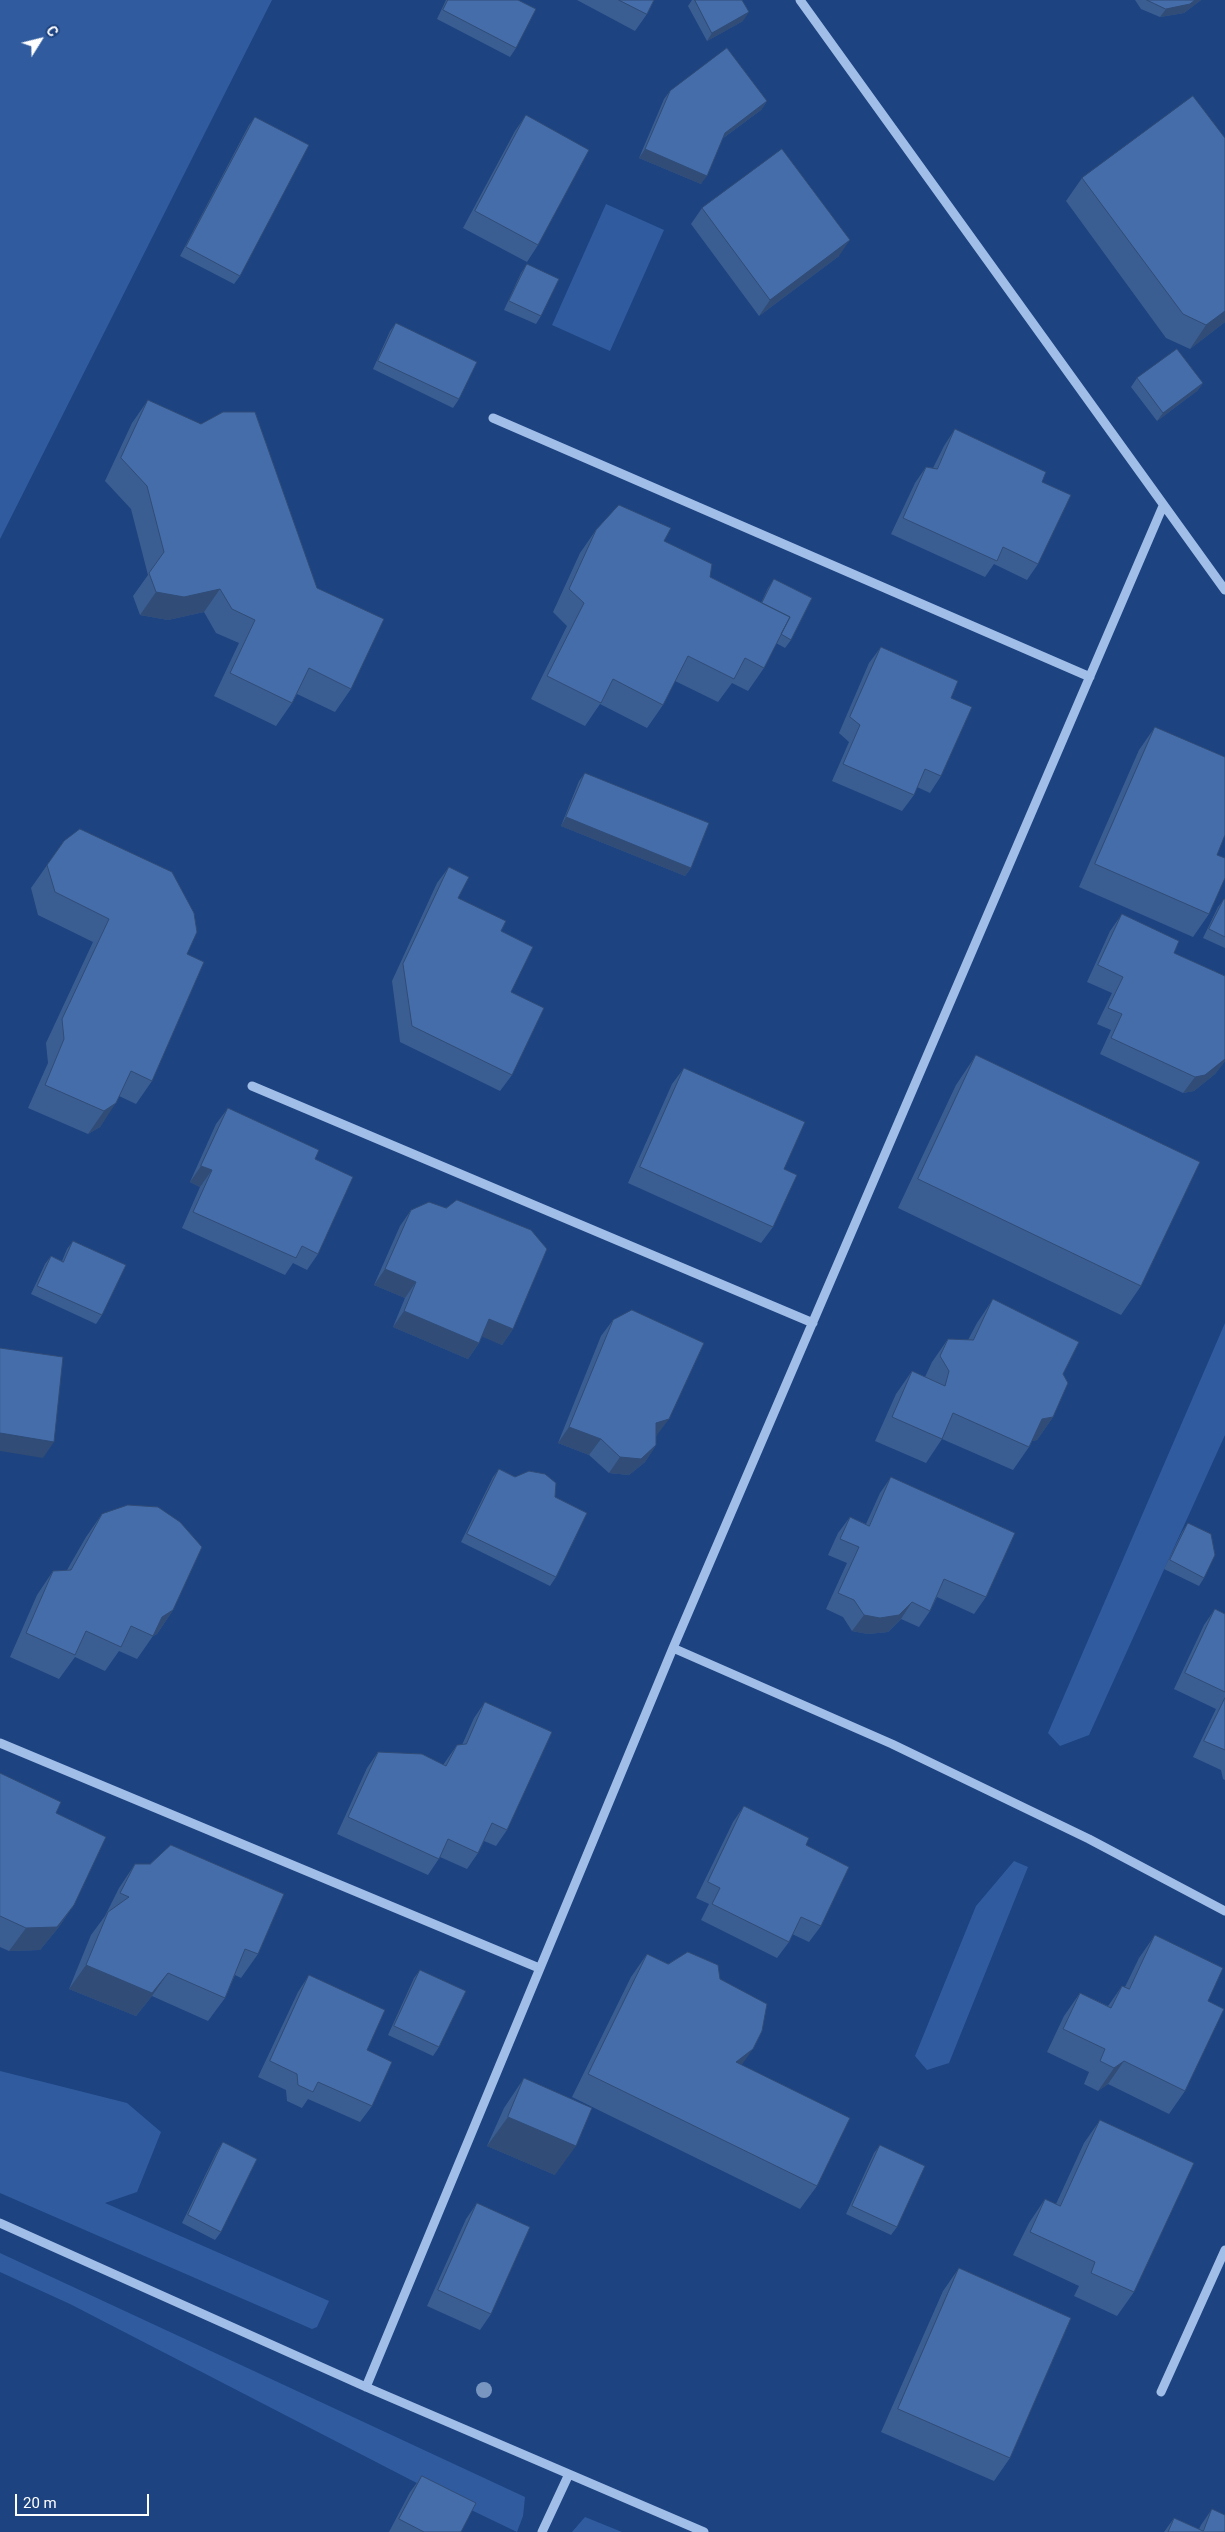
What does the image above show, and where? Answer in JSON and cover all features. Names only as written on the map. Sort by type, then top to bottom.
[{"type":"street","points":[[800,0],[1225,590]]},
{"type":"street","points":[[493,418],[1090,676]]},
{"type":"street","points":[[366,2387],[673,1648],[1163,506]]},
{"type":"street","points":[[252,1086],[813,1323]]},
{"type":"street","points":[[673,1648],[892,1744],[1089,1839],[1225,1911]]},
{"type":"street","points":[[0,1743],[539,1968]]},
{"type":"street","points":[[0,2223],[366,2387],[704,2532]]},
{"type":"street","points":[[1161,2392],[1225,2250]]},
{"type":"street","points":[[542,2532],[569,2474]]},
{"type":"shaded area","points":[[0,0],[272,0],[0,539]]},
{"type":"shaded area","points":[[606,204],[664,230],[610,351],[552,325]]},
{"type":"shaded area","points":[[1225,1323],[1225,1435],[1089,1735],[1060,1746],[1048,1733]]},
{"type":"shaded area","points":[[1014,1861],[1028,1867],[949,2063],[927,2070],[915,2056],[976,1906]]},
{"type":"shaded area","points":[[0,2071],[127,2103],[161,2132],[137,2192],[105,2203],[329,2301],[317,2327],[312,2329],[0,2193]]},
{"type":"shaded area","points":[[0,2253],[525,2497],[523,2516],[517,2532],[440,2495],[70,2304],[0,2272]]},
{"type":"shaded area","points":[[585,2517],[622,2532],[572,2532]]},
{"type":"building","points":[[448,0],[518,0],[536,9],[516,48],[443,10]]},
{"type":"building","points":[[619,0],[654,0],[647,14]]},
{"type":"building","points":[[695,0],[742,0],[749,12],[712,33]]},
{"type":"building","points":[[1147,0],[1195,0],[1190,4],[1166,9]]},
{"type":"building","points":[[727,48],[767,101],[725,133],[707,176],[645,149],[670,91]]},
{"type":"building","points":[[1193,96],[1225,138],[1225,311],[1206,325],[1183,314],[1082,178]]},
{"type":"building","points":[[526,115],[589,150],[538,245],[475,211]]},
{"type":"building","points":[[255,117],[309,145],[240,276],[186,247]]},
{"type":"building","points":[[782,149],[850,240],[770,300],[702,208]]},
{"type":"building","points":[[527,264],[559,279],[541,316],[509,301]]},
{"type":"building","points":[[396,323],[477,362],[459,399],[378,361]]},
{"type":"building","points":[[1177,349],[1203,383],[1163,413],[1137,378]]},
{"type":"building","points":[[148,400],[201,424],[223,412],[255,412],[317,588],[384,619],[351,689],[309,668],[292,703],[230,673],[255,620],[232,609],[220,589],[184,597],[156,592],[149,573],[164,552],[147,486],[121,458]]},
{"type":"building","points":[[955,429],[1046,472],[1042,482],[1071,495],[1038,564],[1003,547],[997,561],[903,518],[926,467],[937,469]]},
{"type":"building","points":[[619,505],[671,528],[664,541],[712,564],[710,577],[790,617],[764,668],[745,658],[734,679],[688,656],[663,705],[613,679],[601,703],[547,676],[584,603],[569,589],[596,530]]},
{"type":"building","points":[[774,579],[812,598],[791,640],[781,634],[790,617],[762,603]]},
{"type":"building","points":[[881,647],[958,681],[951,698],[972,707],[941,776],[925,769],[914,795],[843,764],[860,725],[850,717]]},
{"type":"building","points":[[1155,727],[1225,757],[1225,835],[1217,855],[1225,858],[1225,878],[1209,914],[1095,864]]},
{"type":"building","points":[[585,773],[709,823],[691,868],[566,817]]},
{"type":"building","points":[[80,829],[172,872],[194,913],[197,932],[187,954],[204,962],[152,1081],[131,1071],[116,1103],[104,1111],[45,1085],[64,1039],[62,1019],[109,919],[55,892],[47,865],[64,841]]},
{"type":"building","points":[[449,867],[469,877],[458,898],[506,921],[501,931],[533,947],[511,992],[544,1008],[512,1075],[412,1026],[403,964]]},
{"type":"building","points":[[1225,899],[1225,937],[1209,929]]},
{"type":"building","points":[[1122,914],[1179,941],[1174,953],[1225,976],[1225,1059],[1205,1075],[1195,1077],[1111,1038],[1122,1014],[1108,1008],[1123,977],[1098,965]]},
{"type":"building","points":[[976,1055],[1200,1162],[1141,1286],[918,1179]]},
{"type":"building","points":[[684,1068],[805,1122],[784,1169],[797,1175],[773,1227],[640,1167]]},
{"type":"building","points":[[228,1108],[319,1150],[315,1159],[353,1177],[318,1254],[302,1246],[296,1258],[193,1212],[212,1170],[201,1166]]},
{"type":"building","points":[[457,1200],[531,1230],[547,1249],[513,1329],[489,1319],[479,1343],[404,1311],[416,1282],[385,1269],[411,1210],[429,1202],[446,1208]]},
{"type":"building","points":[[73,1241],[126,1265],[102,1315],[37,1286],[51,1256],[63,1262]]},
{"type":"building","points":[[993,1299],[1079,1342],[1063,1374],[1068,1383],[1053,1417],[1042,1419],[1029,1447],[953,1413],[942,1439],[892,1417],[912,1371],[945,1386],[949,1371],[940,1356],[948,1339],[973,1340]]},
{"type":"building","points":[[632,1310],[704,1343],[669,1419],[656,1423],[656,1445],[641,1459],[620,1457],[601,1439],[569,1427],[613,1320]]},
{"type":"building","points":[[0,1348],[63,1357],[54,1442],[0,1433]]},
{"type":"building","points":[[499,1469],[515,1477],[529,1471],[545,1474],[556,1483],[555,1497],[587,1513],[556,1577],[467,1534]]},
{"type":"building","points":[[891,1477],[1015,1533],[986,1597],[944,1579],[930,1611],[912,1602],[899,1615],[880,1618],[864,1615],[854,1600],[838,1593],[859,1547],[840,1539],[850,1517],[869,1526]]},
{"type":"building","points":[[128,1505],[158,1507],[180,1522],[202,1547],[173,1610],[162,1617],[153,1636],[131,1626],[121,1647],[86,1631],[75,1655],[26,1633],[53,1571],[71,1570],[102,1514]]},
{"type":"building","points":[[1188,1523],[1211,1534],[1215,1555],[1204,1578],[1170,1560]]},
{"type":"building","points":[[1215,1609],[1225,1614],[1225,1692],[1185,1673]]},
{"type":"building","points":[[1225,1698],[1225,1750],[1204,1741]]},
{"type":"building","points":[[485,1702],[552,1732],[507,1830],[492,1823],[478,1853],[448,1839],[439,1859],[348,1817],[378,1752],[422,1754],[446,1766],[457,1745],[466,1744]]},
{"type":"building","points":[[0,1773],[61,1802],[56,1813],[106,1837],[74,1905],[57,1927],[26,1928],[0,1916]]},
{"type":"building","points":[[744,1806],[809,1838],[806,1845],[849,1867],[821,1926],[801,1917],[789,1942],[712,1904],[720,1888],[708,1882]]},
{"type":"building","points":[[171,1845],[284,1894],[258,1954],[245,1949],[225,1998],[168,1973],[152,1993],[86,1965],[108,1912],[129,1897],[120,1893],[135,1864],[150,1864]]},
{"type":"building","points":[[1155,1935],[1223,1968],[1208,2001],[1224,2009],[1185,2091],[1124,2061],[1114,2068],[1100,2061],[1105,2049],[1063,2029],[1080,1993],[1111,2008],[1122,1986],[1129,1989]]},
{"type":"building","points":[[688,1952],[718,1965],[720,1979],[767,2004],[762,2031],[753,2049],[736,2062],[850,2118],[817,2186],[588,2074],[647,1954],[668,1964]]},
{"type":"building","points":[[420,1970],[466,1991],[439,2047],[394,2026]]},
{"type":"building","points":[[309,1975],[385,2010],[367,2050],[392,2062],[372,2106],[318,2082],[313,2092],[298,2085],[297,2074],[270,2061]]},
{"type":"building","points":[[524,2078],[592,2108],[576,2146],[508,2117]]},
{"type":"building","points":[[1100,2120],[1194,2163],[1134,2292],[1091,2273],[1095,2262],[1030,2232],[1045,2199],[1060,2206]]},
{"type":"building","points":[[223,2142],[257,2159],[221,2232],[188,2215]]},
{"type":"building","points":[[880,2145],[925,2166],[897,2227],[852,2206]]},
{"type":"building","points":[[477,2203],[530,2227],[491,2314],[438,2290]]},
{"type":"building","points":[[959,2268],[1071,2318],[1010,2458],[898,2409]]},
{"type":"building","points":[[422,2476],[476,2503],[461,2532],[424,2532],[399,2519]]},
{"type":"building","points":[[1212,2509],[1225,2515],[1225,2532],[1168,2532],[1174,2518],[1203,2531]]}]
